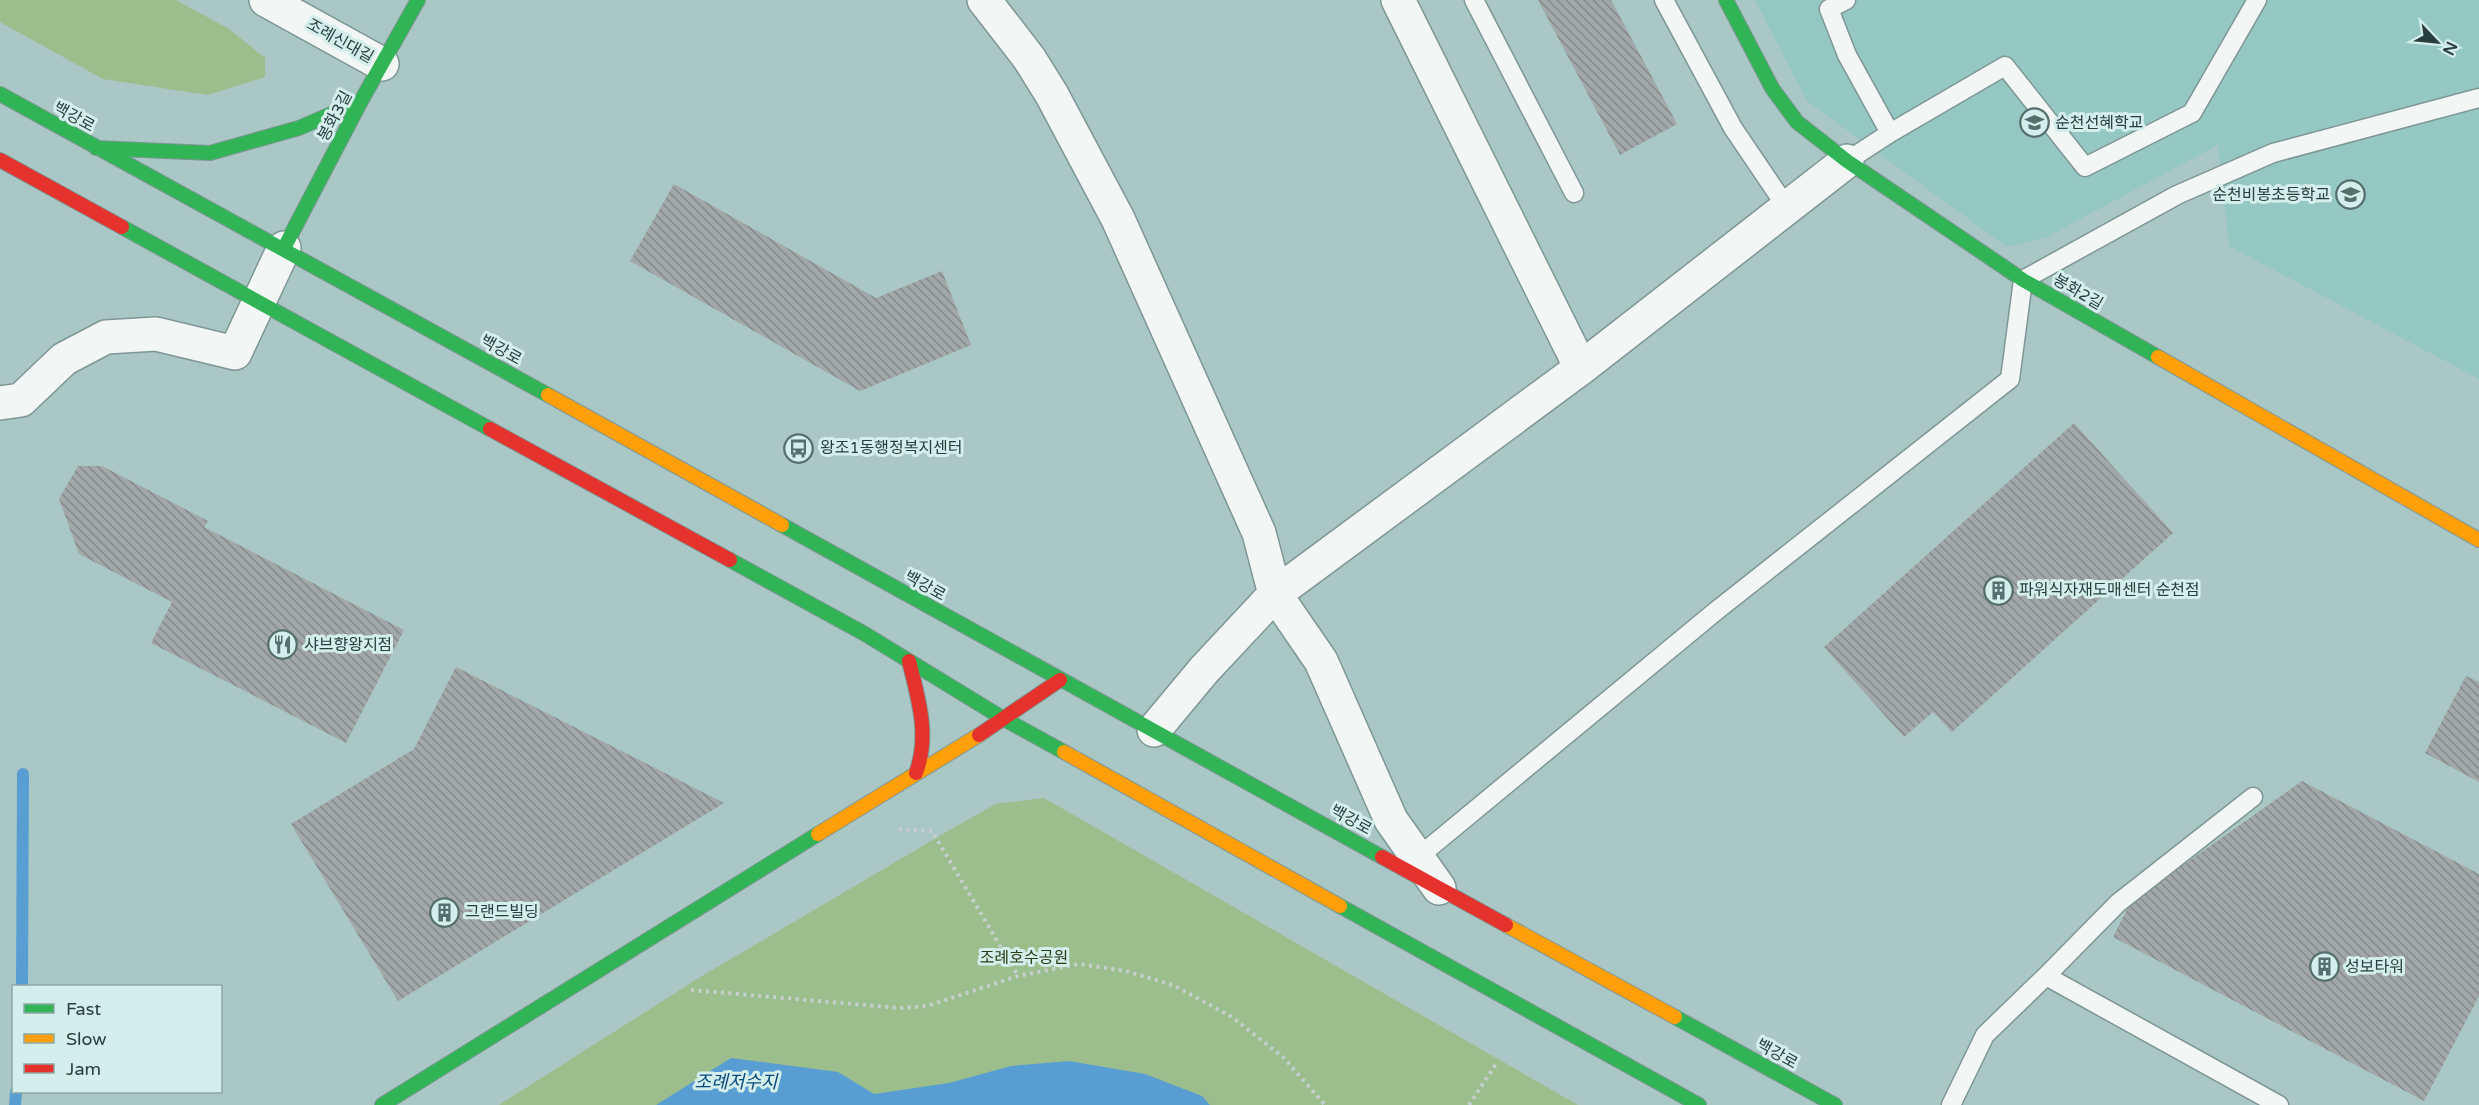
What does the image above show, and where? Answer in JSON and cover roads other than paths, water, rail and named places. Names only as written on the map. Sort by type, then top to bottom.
[{"type":"main road","name":"봉화3길","points":[[284,248],[361,101],[418,0]]},
{"type":"main road","name":"봉화2길","points":[[1726,0],[1772,88],[1797,122],[1847,161],[2023,280],[2479,540]]},
{"type":"main road","name":"백강로","points":[[0,94],[284,248],[1060,680],[1835,1105]]},
{"type":"main road","points":[[96,148],[210,153],[299,128],[361,101]]},
{"type":"main road","points":[[0,160],[865,634],[1004,719],[1698,1105]]},
{"type":"main road","points":[[909,661],[923,736],[922,760],[916,773]]},
{"type":"main road","points":[[382,1105],[1004,719],[1060,680]]},
{"type":"street","name":"조례신대길","points":[[266,0],[382,64]]},
{"type":"street","points":[[984,0],[1029,57],[1052,95],[1118,219],[1259,533],[1275,594],[1321,661],[1391,820],[1439,888]]},
{"type":"street","points":[[1398,0],[1581,368]]},
{"type":"street","points":[[1154,730],[1204,670],[1275,594],[1581,368],[1847,161]]},
{"type":"street","points":[[0,403],[21,400],[64,360],[106,337],[156,334],[235,353],[257,301],[284,248]]},
{"type":"lane","points":[[1474,0],[1574,193]]},
{"type":"lane","points":[[1664,0],[1733,128],[1787,208]]},
{"type":"lane","points":[[1846,0],[1829,9],[1847,55],[1890,133]]},
{"type":"lane","points":[[1847,161],[1890,133],[2005,66],[2085,166],[2192,113],[2257,0]]},
{"type":"lane","points":[[1417,858],[1708,618],[2010,379],[2023,280],[2177,195],[2273,153],[2479,98]]},
{"type":"lane","points":[[1951,1105],[1985,1035],[2118,903],[2253,797]]},
{"type":"lane","points":[[2046,976],[2279,1105]]},
{"type":"water","name":"조례저수지","points":[[731,1058],[838,1072],[874,1094],[949,1083],[1011,1066],[1069,1061],[1145,1074],[1202,1096],[1210,1105],[656,1105]]},
{"type":"waterway","points":[[22,985],[23,774]]},
{"type":"waterway","points":[[15,1105],[16,1093]]},
{"type":"place","name":"순천선혜학교","points":[[2034,123]]},
{"type":"place","name":"순천비봉초등학교","points":[[2351,195]]},
{"type":"place","name":"왕조1동행정복지센터","points":[[799,448]]},
{"type":"place","name":"파워식자재도매센터 순천점","points":[[1998,590]]},
{"type":"place","name":"샤브향왕지점","points":[[283,645]]},
{"type":"place","name":"그랜드빌딩","points":[[444,912]]},
{"type":"place","name":"성보타워","points":[[2324,967]]},
{"type":"park label","name":"조례호수공원","points":[[1024,958]]}]
